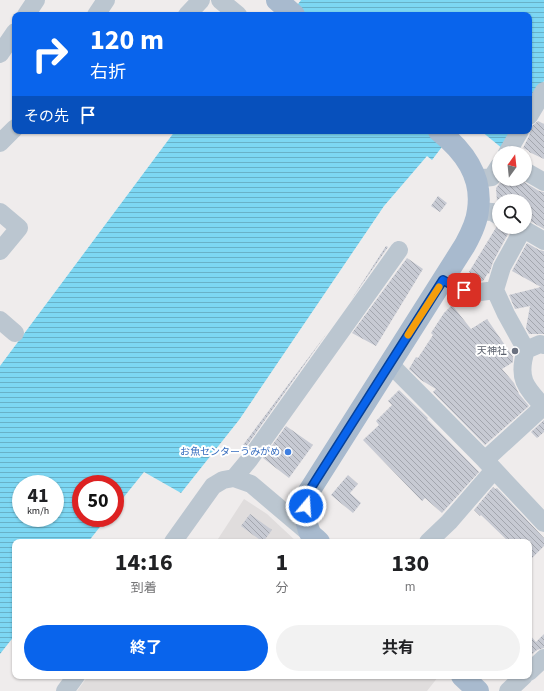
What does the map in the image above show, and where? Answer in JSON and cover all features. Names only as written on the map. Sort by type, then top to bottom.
[{"type":"main road","points":[[315,538],[306,520],[308,493],[465,245],[473,228],[489,213],[478,194],[476,179],[471,167],[462,152],[444,135]]},
{"type":"main road","points":[[465,679],[478,691]]},
{"type":"street","points":[[28,12],[36,0]]},
{"type":"street","points":[[98,12],[106,0]]},
{"type":"street","points":[[190,12],[201,0]]},
{"type":"street","points":[[220,0],[234,12]]},
{"type":"street","points":[[0,54],[12,36]]},
{"type":"street","points":[[532,111],[544,91]]},
{"type":"street","points":[[0,143],[12,131]]},
{"type":"street","points":[[511,146],[518,134]]},
{"type":"street","points":[[532,175],[544,182]]},
{"type":"street","points":[[476,179],[492,177]]},
{"type":"street","points":[[0,212],[19,228],[0,251]]},
{"type":"street","points":[[431,539],[449,522],[490,465],[544,407],[532,395],[525,383],[522,373],[522,362],[526,350],[506,314],[495,290],[502,267],[519,234]]},
{"type":"street","points":[[532,234],[544,241]]},
{"type":"street","points":[[234,478],[249,460],[399,250]]},
{"type":"street","points":[[443,280],[455,287],[473,293],[495,290]]},
{"type":"street","points":[[0,320],[15,333]]},
{"type":"street","points":[[526,350],[540,344],[544,345]]},
{"type":"street","points":[[390,364],[490,465],[544,523]]},
{"type":"street","points":[[175,539],[213,486],[223,480],[234,478],[251,484],[315,538]]},
{"type":"street","points":[[532,669],[544,658]]},
{"type":"street","points":[[65,691],[74,679]]},
{"type":"street","points":[[508,691],[521,679]]},
{"type":"shaded area","points":[[244,499],[267,514],[294,539],[218,539]]},
{"type":"shaded area","points":[[86,679],[436,679],[427,691],[77,691]]},
{"type":"water","points":[[301,0],[544,0],[544,81],[532,101],[532,12],[292,12]]},
{"type":"water","points":[[173,134],[452,134],[432,160],[427,156],[384,206],[239,420],[181,493],[144,472],[124,497],[124,475],[72,475],[72,527],[100,527],[90,539],[12,539],[12,639],[0,654],[0,366]]},
{"type":"water","points":[[485,134],[512,134],[505,146],[499,146]]},
{"type":"building","points":[[538,121],[544,124],[544,159],[532,153],[532,146],[524,146],[530,134],[532,134],[532,126]]},
{"type":"building","points":[[498,186],[531,186],[544,192],[544,229],[532,222],[532,194],[496,194],[496,188]]},
{"type":"building","points":[[438,196],[447,203],[440,212],[431,206]]},
{"type":"building","points":[[492,234],[508,234],[493,262],[489,274],[488,273],[483,281],[474,282],[467,279],[470,273],[469,272]]},
{"type":"building","points":[[527,243],[539,250],[544,251],[544,334],[529,334],[526,328],[530,306],[515,309],[509,295],[541,287],[512,271]]},
{"type":"building","points":[[386,246],[388,247],[351,300]]},
{"type":"building","points":[[407,258],[423,269],[376,346],[352,333]]},
{"type":"building","points":[[452,305],[471,329],[487,319],[513,357],[513,362],[502,369],[514,383],[519,394],[529,406],[485,445],[433,392],[436,389],[421,380],[409,369],[416,357],[418,358],[433,335],[431,333],[444,313]]},
{"type":"building","points":[[327,333],[243,451],[240,449]]},
{"type":"building","points":[[399,390],[428,418],[427,419],[479,472],[442,513],[425,498],[422,501],[363,440],[379,425],[376,421],[392,405],[388,401]]},
{"type":"building","points":[[544,420],[544,432],[537,438],[531,432]]},
{"type":"building","name":"お魚センターうみがめ","points":[[286,426],[313,445],[289,478],[263,458]]},
{"type":"building","points":[[348,475],[358,484],[350,493],[361,503],[353,513],[331,495]]},
{"type":"building","points":[[493,487],[495,489],[497,488],[544,538],[544,546],[532,558],[532,539],[506,539],[474,510]]},
{"type":"building","points":[[250,514],[272,530],[265,539],[259,539],[241,526]]},
{"type":"building","points":[[544,634],[544,648],[537,650],[532,654],[532,637],[536,642]]},
{"type":"slow traffic","points":[[408,335],[439,287]]},
{"type":"place","name":"天神社","points":[[515,351]]},
{"type":"place","name":"お魚センターうみがめ","points":[[288,452]]},
{"type":"route","points":[[306,506],[308,493],[443,280],[464,290]]}]
